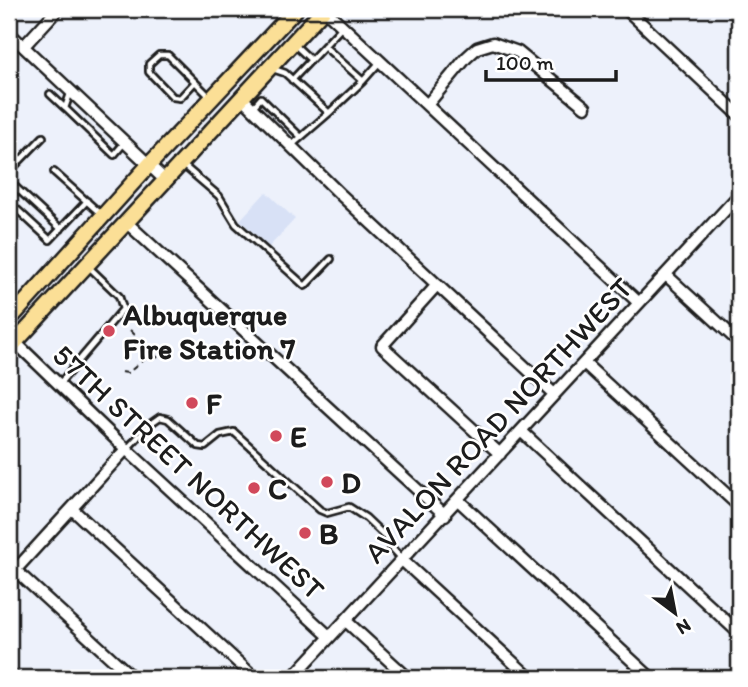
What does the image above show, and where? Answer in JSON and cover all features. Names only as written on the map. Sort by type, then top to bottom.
[{"type":"main road","points":[[10,314],[296,9]]},
{"type":"main road","points":[[12,346],[181,163],[247,103],[270,67],[324,9]]},
{"type":"street","points":[[23,46],[58,9]]},
{"type":"street","points":[[324,9],[639,303]]},
{"type":"street","points":[[626,9],[739,115]]},
{"type":"street","points":[[9,33],[165,180]]},
{"type":"street","points":[[427,105],[466,58],[477,48],[493,43],[517,52],[585,107]]},
{"type":"street","points":[[247,103],[341,195],[554,394]]},
{"type":"street","name":"AVALON ROAD NORTHWEST","points":[[292,678],[639,303],[737,202]]},
{"type":"street","points":[[127,222],[444,515]]},
{"type":"street","points":[[666,275],[739,342]]},
{"type":"street","points":[[437,285],[382,346],[500,454]]},
{"type":"street","name":"57TH STREET NORTHWEST","points":[[12,346],[59,385],[330,637]]},
{"type":"street","points":[[584,363],[739,506]]},
{"type":"street","points":[[521,431],[739,633]]},
{"type":"street","points":[[126,449],[12,574],[133,678]]},
{"type":"street","points":[[458,499],[651,678]]},
{"type":"street","points":[[72,509],[255,678]]},
{"type":"street","points":[[402,560],[530,678]]},
{"type":"street","name":"57TH STREET NORTHWEST","points":[[346,621],[408,678]]},
{"type":"lane","points":[[292,80],[342,26]]},
{"type":"lane","points":[[292,43],[311,60]]},
{"type":"lane","points":[[324,46],[363,81]]},
{"type":"lane","points":[[195,82],[180,98],[173,97],[149,72],[149,64],[159,55],[167,55],[195,82],[212,99]]},
{"type":"lane","points":[[291,145],[329,113],[380,62]]},
{"type":"lane","points":[[270,67],[285,73],[329,113]]},
{"type":"lane","points":[[65,108],[71,90]]},
{"type":"lane","points":[[50,94],[114,155],[125,142]]},
{"type":"lane","points":[[247,103],[261,99],[300,136]]},
{"type":"lane","points":[[9,171],[43,136]]},
{"type":"lane","points":[[181,163],[219,196],[236,224],[305,286],[331,259]]},
{"type":"lane","points":[[54,172],[103,216]]},
{"type":"lane","points":[[9,181],[61,229]]},
{"type":"lane","points":[[9,202],[50,240],[87,201]]},
{"type":"lane","points":[[59,385],[123,309],[119,296],[87,265]]},
{"type":"lane","points":[[126,449],[160,417],[168,419],[198,446],[205,447],[220,435],[234,432],[320,510],[327,513],[349,507],[366,518],[388,540],[402,560]]},
{"type":"path","points":[[130,330],[158,358]]},
{"type":"path","points":[[121,372],[128,373],[153,353]]},
{"type":"shaded area","points":[[266,192],[295,219],[269,247],[240,220]]},
{"type":"place","name":"Albuquerque Fire Station 7","points":[[109,331]]},
{"type":"place","name":"F","points":[[192,403]]},
{"type":"place","name":"E","points":[[276,436]]},
{"type":"place","name":"D","points":[[327,482]]},
{"type":"place","name":"C","points":[[254,488]]},
{"type":"place","name":"B","points":[[305,533]]}]
